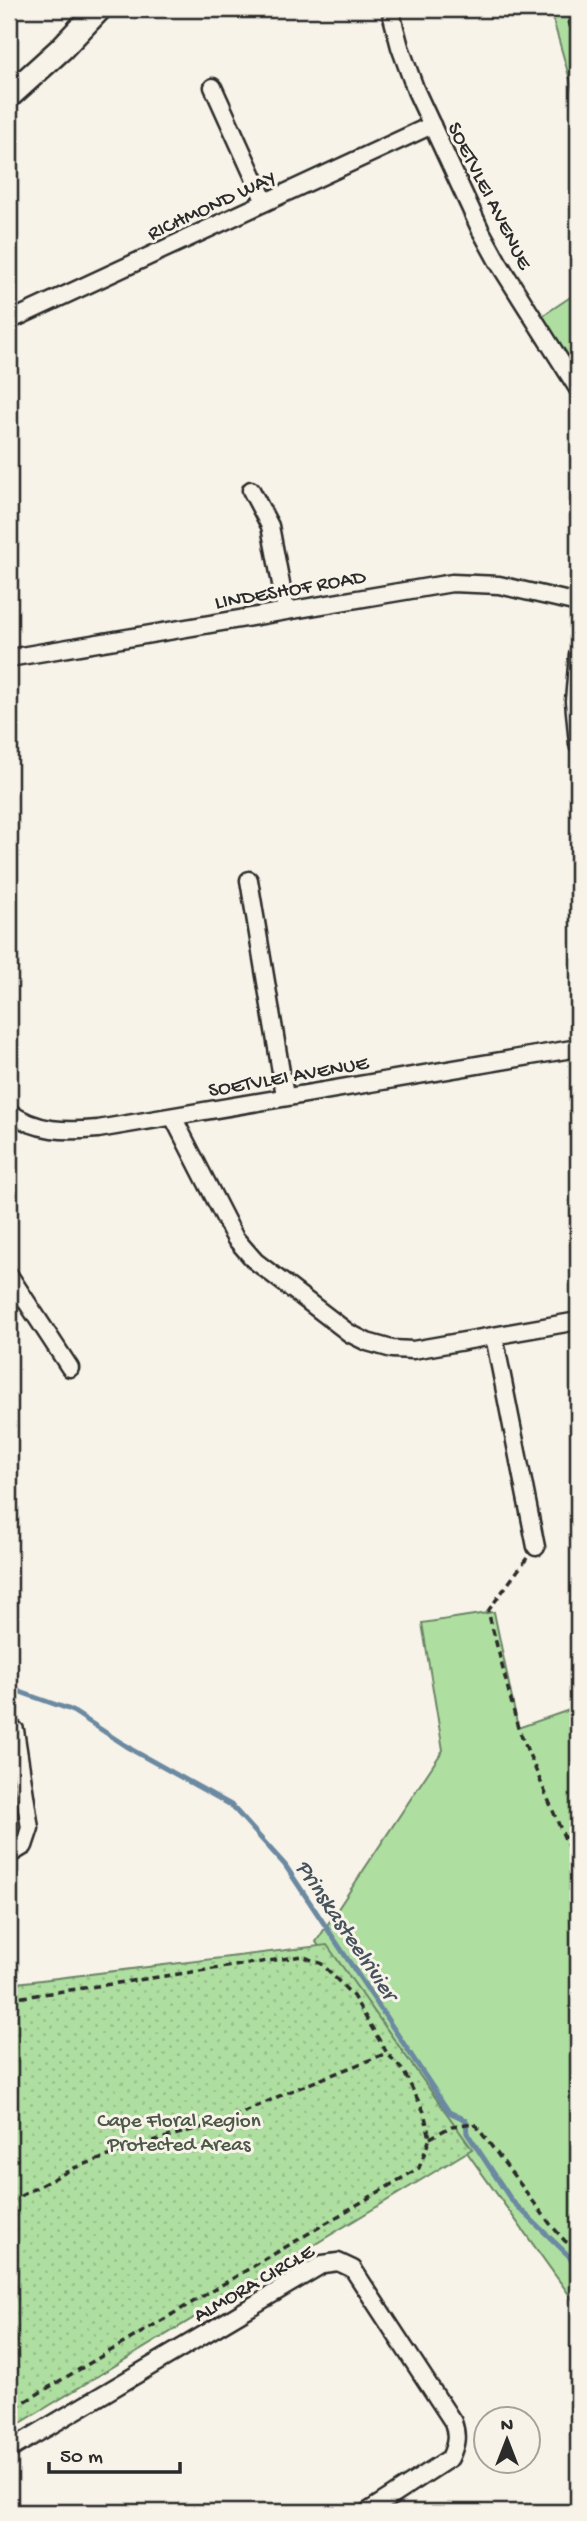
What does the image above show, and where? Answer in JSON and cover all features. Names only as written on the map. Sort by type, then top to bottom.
[{"type":"street","points":[[9,96],[61,49],[99,9]]},
{"type":"street","name":"SOETVLEI AVENUE","points":[[390,9],[400,47],[432,125],[498,262],[578,389]]},
{"type":"street","points":[[213,87],[265,202]]},
{"type":"street","name":"RICHMOND WAY","points":[[9,321],[432,125]]},
{"type":"street","points":[[251,490],[270,526],[286,610]]},
{"type":"street","name":"LINDESHOF ROAD","points":[[9,658],[428,585],[469,582],[499,585],[578,603]]},
{"type":"street","points":[[578,654],[574,701],[578,744]]},
{"type":"street","points":[[249,880],[285,1096]]},
{"type":"street","name":"SOETVLEI AVENUE","points":[[9,1112],[27,1123],[46,1129],[70,1131],[173,1117],[578,1048]]},
{"type":"street","points":[[173,1117],[228,1226],[243,1248],[255,1261],[349,1333],[367,1342],[392,1349],[412,1350],[578,1321]]},
{"type":"street","points":[[9,1275],[70,1368]]},
{"type":"street","points":[[494,1336],[536,1547]]},
{"type":"street","points":[[9,1855],[24,1846],[30,1828],[15,1730]]},
{"type":"street","name":"ALMORA CIRCLE","points":[[9,2450],[323,2264],[338,2262],[353,2270],[408,2351],[453,2422],[457,2434],[456,2446],[450,2458],[367,2512]]},
{"type":"path","points":[[566,9],[578,57]]},
{"type":"path","points":[[536,1547],[488,1611],[518,1728],[578,1870]]},
{"type":"path","points":[[567,1842],[578,1801]]},
{"type":"path","points":[[9,1999],[302,1956],[322,1965],[353,1996],[387,2053],[404,2072],[424,2112],[430,2138],[419,2168],[9,2411]]},
{"type":"path","points":[[9,2202],[74,2168],[149,2142],[225,2121],[286,2093],[387,2053]]},
{"type":"path","points":[[430,2138],[458,2125],[474,2123],[551,2225],[565,2241],[578,2249]]},
{"type":"green space","points":[[550,9],[578,9],[578,108]]},
{"type":"green space","points":[[578,292],[578,389],[536,320]]},
{"type":"green space","points":[[494,1612],[518,1728],[578,1707],[578,2307],[316,1942],[443,1750],[422,1623]]},
{"type":"green space","name":"Cape Floral Region Protected Areas","points":[[327,1945],[472,2149],[9,2430],[9,1984]]},
{"type":"waterway","name":"Prinskasteelrivier","points":[[9,1688],[71,1710],[134,1751],[231,1805],[285,1865],[449,2112],[466,2120],[467,2133],[512,2201],[569,2256],[578,2274]]}]
